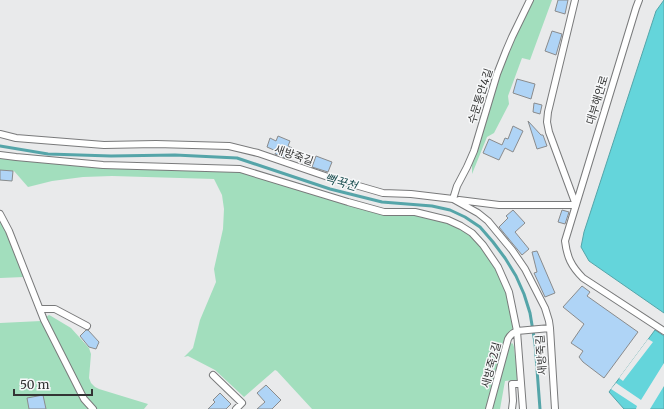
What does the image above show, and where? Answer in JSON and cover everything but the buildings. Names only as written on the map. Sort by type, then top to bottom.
[{"type":"lane","name":"수문통안4길","points":[[453,199],[457,186],[474,151],[497,74],[512,37],[530,0]]},
{"type":"lane","points":[[453,199],[499,205],[576,206],[549,132],[548,122],[548,112],[575,0]]},
{"type":"lane","name":"대부해안로","points":[[640,0],[636,8],[565,241],[566,251],[570,262],[583,278],[664,331]]},
{"type":"lane","name":"새방죽길","points":[[0,134],[16,138],[104,145],[156,144],[228,146],[258,153],[331,178],[383,193],[411,194],[453,199],[478,213],[488,222],[512,250],[525,269],[545,308],[549,321],[547,329],[555,409]]},
{"type":"lane","name":"새방죽길","points":[[0,155],[16,158],[103,165],[240,169],[384,212],[415,212],[448,220],[461,226],[472,233],[483,245],[498,267],[509,292],[519,331],[523,409]]},
{"type":"lane","points":[[0,214],[9,231],[44,320],[84,399],[93,409]]},
{"type":"lane","points":[[40,309],[55,309],[87,326]]},
{"type":"lane","points":[[519,331],[547,329]]},
{"type":"lane","name":"새방죽2길","points":[[489,409],[508,339],[514,332],[519,331]]},
{"type":"lane","points":[[213,375],[242,403],[236,409]]},
{"type":"lane","points":[[512,409],[514,401],[512,384],[521,384]]},
{"type":"green space","points":[[533,0],[552,0],[530,60],[522,58],[508,96],[509,104],[494,133],[487,137],[472,174],[472,164],[496,84],[508,52]]},
{"type":"green space","points":[[0,157],[240,171],[385,215],[416,215],[447,221],[471,235],[482,246],[507,293],[514,327],[509,333],[487,409],[312,409],[275,370],[244,397],[215,370],[188,356],[184,357],[193,348],[200,320],[216,282],[214,269],[223,229],[224,209],[222,195],[214,179],[112,176],[83,177],[52,181],[28,187],[14,171],[12,181],[0,180]]},
{"type":"green space","points":[[0,220],[6,232],[24,277],[0,278]]},
{"type":"green space","points":[[49,315],[71,328],[89,348],[91,354],[89,378],[95,387],[148,404],[144,409],[96,409],[87,400],[46,319]]},
{"type":"green space","points":[[41,321],[90,409],[0,409],[0,323]]},
{"type":"green space","points":[[512,343],[514,347],[518,380],[505,381],[500,409],[492,409],[508,346]]},
{"type":"water","points":[[664,0],[664,313],[589,261],[581,247],[584,232],[656,11]]},
{"type":"water","points":[[655,330],[664,336],[664,409],[624,409],[609,392]]},
{"type":"pier","points":[[648,339],[653,342],[623,381],[619,378]]},
{"type":"pier","points":[[664,363],[664,386],[650,409],[636,409],[637,406],[611,389],[616,383],[641,400]]},
{"type":"waterway","name":"뻑꾹천","points":[[0,146],[48,154],[111,156],[175,155],[237,158],[330,189],[382,202],[432,206],[450,210],[465,217],[480,227],[493,242],[516,276],[524,294],[530,313],[535,343],[540,409]]}]
